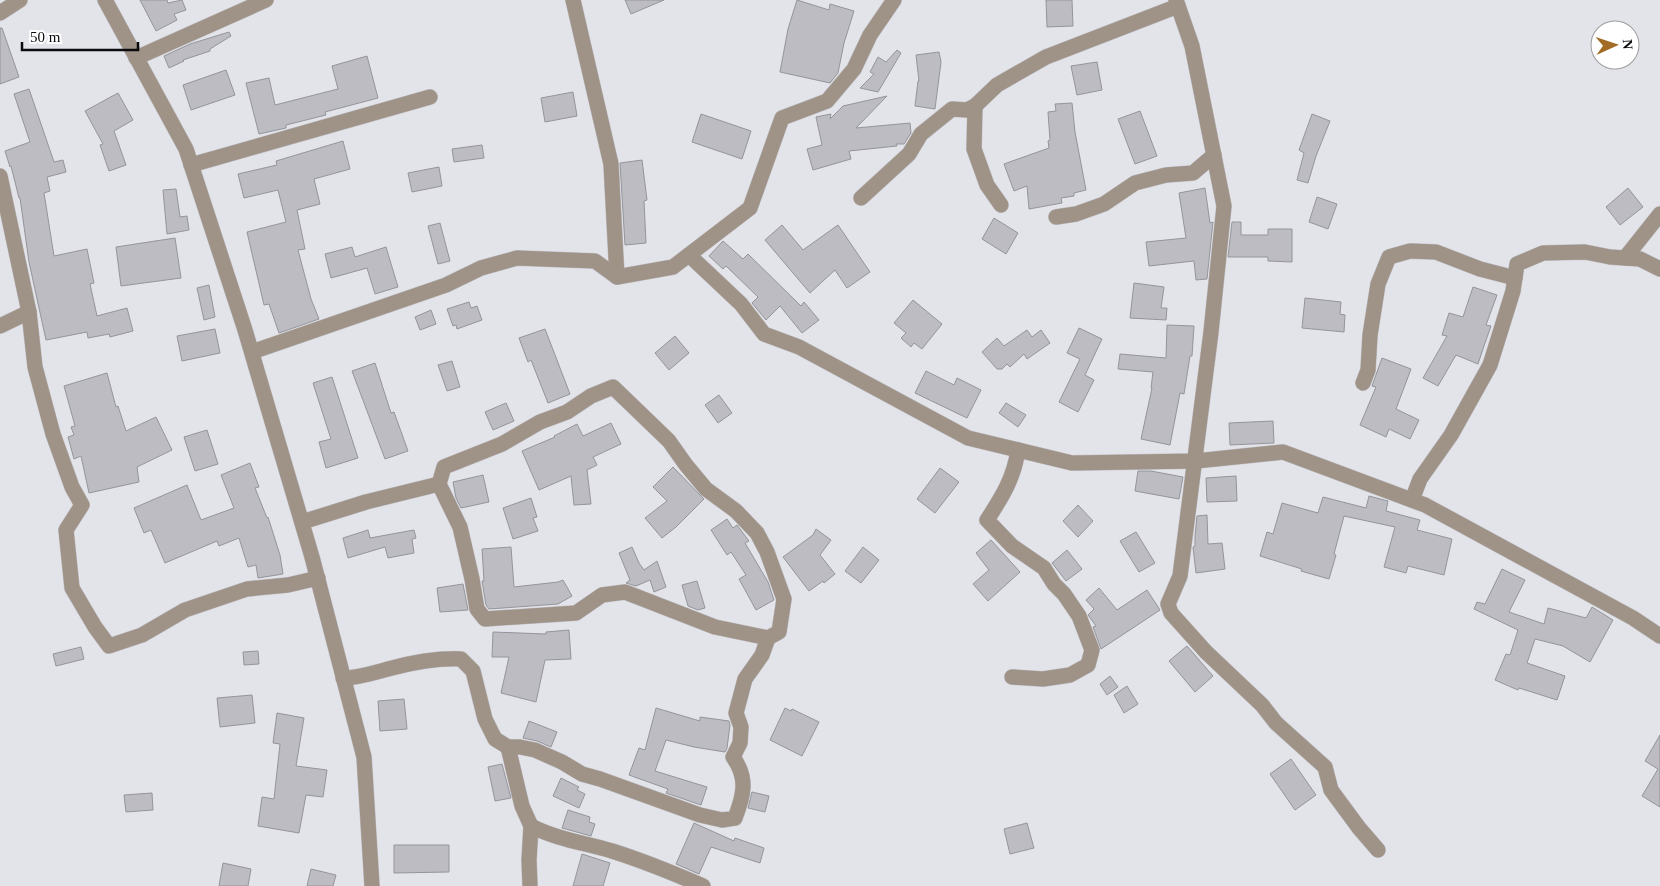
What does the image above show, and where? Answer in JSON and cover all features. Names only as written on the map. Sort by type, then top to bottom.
[{"type":"street","points":[[0,13],[20,0]]},
{"type":"street","points":[[105,0],[186,149],[252,352],[318,578],[364,757],[372,886]]},
{"type":"street","points":[[136,58],[266,0]]},
{"type":"street","points":[[573,0],[611,164],[617,277]]},
{"type":"street","points":[[252,352],[446,284],[481,268],[517,258],[595,261],[617,277],[673,267],[750,208],[782,118],[827,101],[854,69],[870,35],[894,0]]},
{"type":"street","points":[[861,198],[909,154],[921,134],[952,109],[967,110],[975,106],[997,85],[1046,58],[1177,3],[1192,46],[1224,206],[1196,461],[1187,512],[1180,576],[1168,604],[1171,613],[1206,652],[1262,705],[1276,723],[1325,767],[1331,790],[1378,850]]},
{"type":"street","points":[[191,165],[430,97]]},
{"type":"street","points":[[975,106],[974,149],[987,185],[1001,205]]},
{"type":"street","points":[[1056,217],[1076,214],[1104,204],[1135,183],[1166,175],[1194,172],[1214,155]]},
{"type":"street","points":[[0,176],[29,312],[35,367],[53,434],[72,487],[82,505],[66,530],[72,588],[95,627],[109,646],[142,635],[185,610],[247,589],[288,585],[318,578]]},
{"type":"street","points":[[1625,258],[1660,214]]},
{"type":"street","points":[[1363,383],[1368,370],[1370,335],[1378,284],[1389,257],[1410,251],[1436,252],[1480,269],[1515,278]]},
{"type":"street","points":[[1412,500],[1420,479],[1451,435],[1490,366],[1513,291],[1517,264],[1543,254],[1585,252],[1640,259],[1660,269]]},
{"type":"street","points":[[690,255],[741,304],[764,334],[799,347],[968,438],[1072,463],[1196,461],[1283,452],[1425,505],[1633,618],[1660,636]]},
{"type":"street","points":[[0,326],[29,312]]},
{"type":"street","points":[[613,386],[669,441],[706,489],[736,511],[757,533],[767,552],[784,599],[779,632],[768,638],[715,627],[626,592],[602,595],[576,613],[485,619],[477,609],[460,527],[439,484],[444,467],[502,444],[540,422],[567,412],[591,396],[613,386]]},
{"type":"street","points":[[1012,677],[1043,679],[1070,675],[1088,665],[1092,650],[1079,616],[1044,568],[1012,546],[986,520],[1004,493],[1016,468],[1018,450]]},
{"type":"street","points":[[302,522],[366,502],[439,484]]},
{"type":"street","points":[[343,678],[357,678],[422,662],[447,658],[461,659],[472,671],[485,719],[495,739],[508,747],[535,750],[562,762],[582,774],[700,815],[722,820],[735,818],[740,803],[743,785],[741,768],[733,757],[740,743],[741,727],[736,713],[744,679],[762,655],[768,638]]},
{"type":"street","points":[[508,747],[522,806],[531,826],[530,886]]},
{"type":"street","points":[[531,826],[546,834],[614,852],[660,868],[703,886]]},
{"type":"building","points":[[140,0],[167,0],[168,3],[182,0],[186,10],[174,14],[177,20],[156,31]]},
{"type":"building","points":[[625,0],[664,0],[631,14]]},
{"type":"building","points":[[797,0],[829,10],[830,4],[854,11],[844,43],[838,73],[830,83],[780,72],[788,29]]},
{"type":"building","points":[[1046,0],[1072,0],[1073,26],[1047,27]]},
{"type":"building","points":[[0,28],[2,28],[19,77],[0,84]]},
{"type":"building","points":[[229,32],[231,36],[210,49],[210,51],[183,60],[169,68],[164,56],[190,44]]},
{"type":"building","points":[[897,50],[901,53],[878,92],[860,88],[874,74],[870,72],[878,57],[886,62]]},
{"type":"building","points":[[939,52],[941,62],[935,109],[915,106],[919,81],[916,55]]},
{"type":"building","points":[[367,56],[378,98],[325,112],[326,115],[286,125],[286,128],[259,134],[246,83],[269,78],[275,105],[338,89],[332,66]]},
{"type":"building","points":[[1097,62],[1102,90],[1077,95],[1071,66]]},
{"type":"building","points":[[226,70],[235,95],[191,110],[183,85]]},
{"type":"building","points":[[29,89],[54,162],[63,160],[66,172],[47,177],[50,191],[44,193],[54,256],[87,249],[94,283],[90,284],[97,316],[127,308],[133,331],[110,337],[109,334],[88,338],[87,332],[46,340],[29,262],[20,198],[5,151],[30,142],[14,94]]},
{"type":"building","points":[[573,92],[577,116],[545,122],[541,98]]},
{"type":"building","points":[[118,93],[133,120],[114,131],[126,165],[109,171],[100,145],[103,144],[85,111]]},
{"type":"building","points":[[887,96],[856,128],[910,123],[911,133],[904,144],[849,151],[851,159],[813,170],[807,149],[822,145],[816,117],[831,114],[830,119],[843,106]]},
{"type":"building","points":[[1072,103],[1075,132],[1086,190],[1074,193],[1074,196],[1061,198],[1062,203],[1029,209],[1027,186],[1014,191],[1004,164],[1049,148],[1048,112],[1056,111],[1055,104]]},
{"type":"building","points":[[1140,111],[1157,156],[1135,164],[1118,119]]},
{"type":"building","points":[[701,114],[751,131],[742,159],[692,142]]},
{"type":"building","points":[[1312,114],[1330,121],[1308,183],[1297,180],[1304,153],[1299,150]]},
{"type":"building","points":[[343,141],[350,169],[314,179],[320,204],[297,210],[305,249],[298,250],[311,299],[319,319],[279,333],[269,304],[264,305],[247,232],[286,222],[278,190],[244,198],[238,174],[277,165],[276,161]]},
{"type":"building","points":[[482,145],[484,158],[454,162],[452,149]]},
{"type":"building","points":[[642,160],[647,200],[644,201],[646,243],[625,245],[620,163]]},
{"type":"building","points":[[439,167],[442,186],[412,192],[408,173]]},
{"type":"building","points":[[1205,188],[1210,223],[1213,222],[1207,279],[1196,280],[1194,261],[1149,266],[1146,242],[1186,238],[1179,193]]},
{"type":"building","points":[[1628,188],[1643,207],[1620,225],[1606,207]]},
{"type":"building","points":[[176,189],[180,217],[187,216],[189,230],[167,234],[163,190]]},
{"type":"building","points":[[1317,197],[1337,204],[1328,229],[1309,222]]},
{"type":"building","points":[[994,218],[1018,233],[1006,254],[982,239]]},
{"type":"building","points":[[1232,222],[1241,222],[1241,235],[1268,235],[1268,229],[1292,229],[1292,262],[1268,261],[1268,257],[1228,257]]},
{"type":"building","points":[[440,223],[450,261],[438,264],[428,226]]},
{"type":"building","points":[[782,225],[803,250],[838,225],[870,272],[847,288],[835,270],[810,293],[765,240]]},
{"type":"building","points":[[175,238],[181,278],[121,286],[116,247]]},
{"type":"building","points":[[723,241],[743,259],[748,254],[801,306],[804,302],[819,320],[802,333],[780,306],[766,320],[752,303],[758,297],[726,266],[723,269],[709,256]]},
{"type":"building","points":[[352,247],[355,257],[386,247],[398,287],[375,294],[367,268],[331,278],[325,254]]},
{"type":"building","points":[[1134,283],[1164,287],[1161,308],[1167,308],[1166,320],[1130,318]]},
{"type":"building","points":[[209,285],[215,317],[204,320],[197,288]]},
{"type":"building","points":[[1473,287],[1497,295],[1486,325],[1491,326],[1478,364],[1456,355],[1438,386],[1423,378],[1447,336],[1442,335],[1449,313],[1463,317]]},
{"type":"building","points":[[1305,298],[1341,302],[1340,314],[1345,315],[1344,332],[1302,328]]},
{"type":"building","points":[[913,300],[942,324],[922,349],[914,343],[911,347],[901,338],[906,333],[894,323]]},
{"type":"building","points":[[469,302],[471,308],[477,306],[482,320],[457,329],[456,325],[453,326],[447,309]]},
{"type":"building","points":[[431,310],[436,324],[420,330],[415,317]]},
{"type":"building","points":[[1167,325],[1194,326],[1192,356],[1190,356],[1184,394],[1180,393],[1170,445],[1141,439],[1152,388],[1153,372],[1118,369],[1120,354],[1166,358]]},
{"type":"building","points":[[1079,328],[1102,339],[1085,375],[1094,380],[1078,412],[1059,402],[1080,359],[1067,353]]},
{"type":"building","points":[[215,329],[220,353],[182,361],[177,336]]},
{"type":"building","points":[[545,329],[570,394],[548,403],[531,360],[528,362],[519,338]]},
{"type":"building","points":[[1027,330],[1032,337],[1041,330],[1050,343],[1027,359],[1024,354],[1010,367],[1007,364],[1002,369],[997,369],[982,352],[997,338],[1004,346]]},
{"type":"building","points":[[675,336],[689,353],[669,370],[655,353]]},
{"type":"building","points":[[1382,358],[1411,369],[1396,409],[1419,420],[1410,439],[1389,429],[1386,437],[1360,425],[1376,387],[1372,386]]},
{"type":"building","points":[[452,361],[460,387],[447,391],[438,365]]},
{"type":"building","points":[[375,363],[391,413],[394,412],[408,451],[385,459],[352,371]]},
{"type":"building","points":[[926,371],[954,385],[957,378],[981,390],[967,418],[915,393]]},
{"type":"building","points":[[107,373],[116,407],[118,406],[126,431],[156,417],[172,450],[137,467],[139,482],[89,493],[81,456],[74,459],[68,437],[74,435],[71,427],[75,426],[64,386]]},
{"type":"building","points":[[332,377],[358,458],[326,468],[319,442],[331,439],[313,383]]},
{"type":"building","points":[[719,395],[732,413],[718,423],[705,405]]},
{"type":"building","points":[[506,403],[514,421],[493,430],[485,412]]},
{"type":"building","points":[[1006,403],[1026,415],[1018,427],[999,413]]},
{"type":"building","points":[[1273,421],[1274,443],[1230,445],[1229,423]]},
{"type":"building","points":[[611,423],[621,444],[593,457],[597,465],[587,470],[591,504],[574,505],[571,476],[539,490],[522,451],[555,437],[577,424],[583,436]]},
{"type":"building","points":[[207,430],[218,464],[195,471],[184,437]]},
{"type":"building","points":[[250,463],[259,487],[255,488],[268,517],[280,555],[283,574],[258,578],[256,565],[248,567],[239,538],[219,546],[217,541],[165,563],[151,530],[144,533],[134,508],[187,485],[201,520],[234,508],[221,475]]},
{"type":"building","points":[[673,467],[704,499],[662,538],[645,518],[667,501],[653,487]]},
{"type":"building","points":[[940,468],[959,482],[935,513],[917,499]]},
{"type":"building","points":[[1138,471],[1151,471],[1183,477],[1179,499],[1135,491]]},
{"type":"building","points":[[483,475],[489,502],[461,508],[456,498],[453,482]]},
{"type":"building","points":[[1236,476],[1237,501],[1207,502],[1206,478]]},
{"type":"building","points":[[1369,496],[1388,501],[1386,511],[1420,520],[1417,530],[1452,539],[1444,575],[1408,566],[1406,573],[1384,567],[1395,527],[1344,516],[1329,579],[1260,556],[1267,532],[1273,534],[1282,503],[1318,513],[1323,497],[1366,508]]},
{"type":"building","points":[[531,498],[537,517],[533,518],[538,531],[513,539],[503,508]]},
{"type":"building","points":[[1078,505],[1093,521],[1078,537],[1063,521]]},
{"type":"building","points":[[1207,515],[1208,544],[1222,543],[1225,569],[1196,573],[1193,547],[1195,546],[1197,516]]},
{"type":"building","points":[[727,519],[733,528],[737,525],[749,541],[745,543],[768,582],[774,600],[756,610],[739,579],[746,575],[731,552],[727,555],[711,530]]},
{"type":"building","points":[[816,529],[831,540],[820,555],[835,574],[824,583],[823,581],[809,591],[783,557],[813,535]]},
{"type":"building","points":[[368,530],[370,538],[414,530],[416,538],[412,539],[414,553],[388,558],[385,547],[348,558],[343,538]]},
{"type":"building","points":[[1136,532],[1155,563],[1139,572],[1120,541]]},
{"type":"building","points":[[991,540],[1020,572],[988,601],[973,584],[989,570],[976,553]]},
{"type":"building","points":[[511,547],[514,587],[563,580],[572,596],[558,604],[489,609],[486,605],[482,581],[484,581],[482,549]]},
{"type":"building","points":[[632,547],[644,570],[657,561],[666,587],[654,592],[650,580],[636,586],[626,583],[630,580],[619,553]]},
{"type":"building","points":[[863,547],[879,560],[861,583],[845,571]]},
{"type":"building","points":[[1067,550],[1082,569],[1066,581],[1052,563]]},
{"type":"building","points":[[1502,569],[1525,580],[1509,612],[1544,624],[1548,608],[1586,618],[1592,607],[1613,620],[1590,662],[1563,646],[1535,639],[1527,663],[1565,676],[1557,700],[1519,688],[1518,690],[1495,680],[1506,654],[1510,655],[1518,630],[1474,609],[1477,602],[1485,604]]},
{"type":"building","points":[[697,581],[705,608],[698,610],[688,606],[682,585]]},
{"type":"building","points":[[463,584],[468,610],[440,612],[437,588]]},
{"type":"building","points":[[1099,588],[1117,610],[1147,590],[1160,610],[1101,649],[1093,627],[1096,626],[1088,615],[1094,609],[1086,600]]},
{"type":"building","points":[[569,630],[571,659],[545,660],[536,702],[501,693],[509,657],[492,657],[493,632],[546,634],[546,632]]},
{"type":"building","points":[[1187,646],[1213,676],[1195,692],[1169,661]]},
{"type":"building","points":[[81,647],[84,659],[56,666],[53,654]]},
{"type":"building","points":[[258,651],[259,664],[244,665],[243,652]]},
{"type":"building","points":[[1110,676],[1118,687],[1107,695],[1100,684]]},
{"type":"building","points":[[1127,686],[1138,704],[1124,713],[1114,695]]},
{"type":"building","points":[[252,695],[255,723],[220,727],[217,698]]},
{"type":"building","points":[[404,699],[407,729],[380,731],[378,701]]},
{"type":"building","points":[[656,708],[700,721],[700,717],[729,721],[730,725],[725,752],[666,740],[655,771],[707,787],[701,805],[666,793],[668,789],[629,775],[639,748],[645,750]]},
{"type":"building","points":[[785,708],[791,711],[792,709],[819,722],[802,756],[770,740]]},
{"type":"building","points":[[277,713],[304,718],[296,766],[327,770],[323,797],[306,795],[299,833],[258,826],[262,797],[274,799],[280,744],[273,743]]},
{"type":"building","points":[[529,721],[557,732],[551,747],[523,738]]},
{"type":"building","points":[[1660,735],[1660,807],[1642,796],[1658,769],[1645,761]]},
{"type":"building","points":[[1291,759],[1316,795],[1295,810],[1270,774]]},
{"type":"building","points":[[502,764],[511,798],[495,801],[488,767]]},
{"type":"building","points":[[561,778],[579,787],[577,790],[585,794],[579,808],[553,796]]},
{"type":"building","points":[[752,792],[769,796],[765,812],[748,808]]},
{"type":"building","points":[[152,793],[153,810],[126,812],[124,795]]},
{"type":"building","points":[[568,810],[590,817],[589,822],[595,824],[591,836],[562,828]]},
{"type":"building","points":[[694,823],[734,841],[735,838],[764,848],[760,863],[711,847],[699,874],[676,864]]},
{"type":"building","points":[[1027,823],[1034,848],[1010,854],[1004,829]]},
{"type":"building","points":[[394,845],[449,845],[449,872],[394,873]]},
{"type":"building","points":[[582,854],[610,863],[603,886],[573,886]]},
{"type":"building","points":[[223,863],[251,869],[248,886],[219,886]]},
{"type":"building","points":[[311,869],[336,875],[333,886],[307,886]]}]
